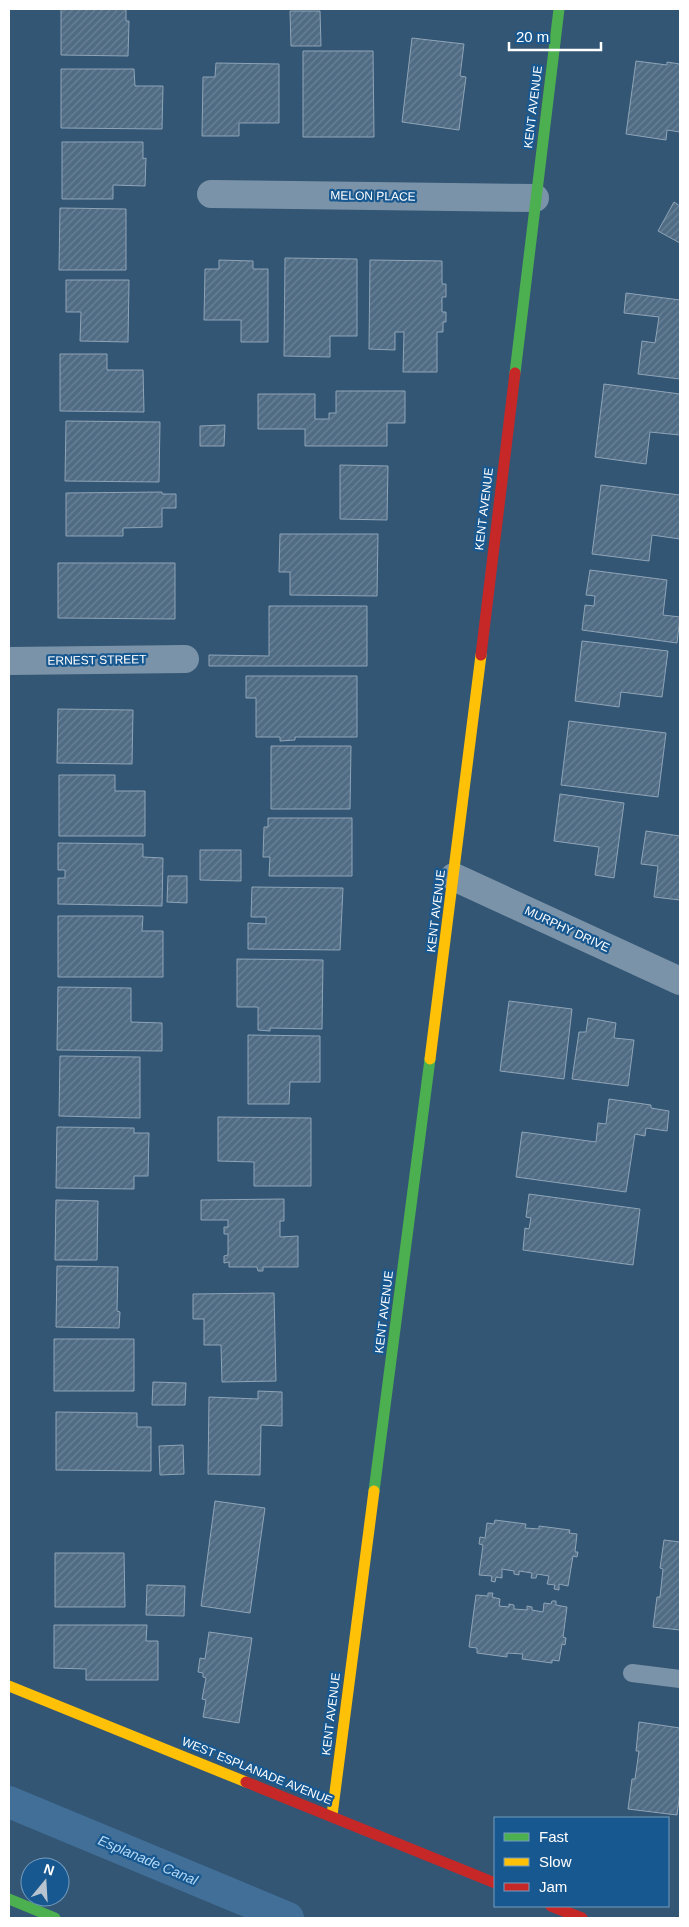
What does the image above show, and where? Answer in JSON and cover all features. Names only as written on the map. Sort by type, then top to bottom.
[{"type":"street","name":"KENT AVENUE","points":[[332,1815],[454,877],[559,9]]},
{"type":"street","name":"MELON PLACE","points":[[210,194],[535,198]]},
{"type":"street","name":"ERNEST STREET","points":[[9,661],[185,659]]},
{"type":"street","name":"MURPHY DRIVE","points":[[454,877],[680,981]]},
{"type":"street","name":"WEST ESPLANADE AVENUE","points":[[9,1686],[332,1815],[494,1883]]},
{"type":"street","points":[[9,1899],[56,1918]]},
{"type":"street","points":[[554,1907],[582,1918]]},
{"type":"lane","points":[[632,1673],[680,1679]]},
{"type":"building","points":[[61,9],[126,9],[126,21],[129,21],[128,56],[61,55]]},
{"type":"building","points":[[290,11],[320,11],[321,46],[291,46]]},
{"type":"building","points":[[412,38],[464,44],[460,76],[466,77],[459,130],[402,122]]},
{"type":"building","points":[[303,51],[373,51],[374,137],[303,137]]},
{"type":"building","points":[[636,61],[667,65],[667,62],[680,64],[680,132],[667,130],[666,140],[626,134]]},
{"type":"building","points":[[216,63],[279,64],[279,123],[239,123],[239,136],[202,136],[203,77],[215,77]]},
{"type":"building","points":[[61,69],[134,69],[135,86],[163,86],[162,129],[61,128]]},
{"type":"building","points":[[62,142],[143,142],[143,159],[146,158],[145,186],[113,185],[113,199],[62,199]]},
{"type":"building","points":[[674,202],[680,206],[680,243],[658,231]]},
{"type":"building","points":[[60,208],[126,209],[126,270],[59,270]]},
{"type":"building","points":[[285,258],[357,259],[357,336],[330,336],[330,357],[284,356]]},
{"type":"building","points":[[219,260],[253,261],[253,269],[268,269],[268,342],[241,342],[241,320],[204,320],[205,269],[219,269]]},
{"type":"building","points":[[370,260],[442,261],[442,284],[446,284],[446,297],[442,297],[442,312],[446,312],[446,322],[443,322],[443,332],[437,332],[437,372],[403,372],[404,332],[395,332],[395,350],[369,349]]},
{"type":"building","points":[[66,280],[129,280],[128,342],[80,341],[81,312],[66,312]]},
{"type":"building","points":[[626,293],[680,300],[680,379],[638,374],[642,341],[655,343],[659,317],[624,313]]},
{"type":"building","points":[[60,354],[107,354],[107,370],[143,370],[144,412],[60,411]]},
{"type":"building","points":[[604,384],[680,394],[680,435],[650,432],[646,464],[595,457]]},
{"type":"building","points":[[336,391],[405,391],[405,423],[387,423],[387,446],[305,446],[305,429],[258,429],[258,394],[315,394],[315,419],[329,419],[329,413],[336,413]]},
{"type":"building","points":[[66,421],[160,422],[159,482],[65,481]]},
{"type":"building","points":[[225,425],[224,446],[200,446],[200,426]]},
{"type":"building","points":[[340,465],[388,466],[387,520],[340,519]]},
{"type":"building","points":[[601,485],[680,495],[680,539],[652,535],[649,561],[592,554]]},
{"type":"building","points":[[162,492],[162,494],[176,494],[176,508],[162,508],[162,527],[123,528],[123,536],[66,536],[66,493]]},
{"type":"building","points":[[280,534],[378,534],[377,596],[290,595],[290,572],[279,572]]},
{"type":"building","points":[[58,563],[175,563],[175,619],[58,618]]},
{"type":"building","points":[[590,570],[667,580],[663,615],[680,617],[677,643],[582,630],[585,605],[594,606],[595,596],[586,595]]},
{"type":"building","points":[[269,606],[367,606],[367,666],[209,666],[209,655],[269,656]]},
{"type":"building","points":[[582,641],[668,651],[662,697],[621,692],[619,707],[575,701]]},
{"type":"building","points":[[246,676],[357,676],[357,737],[295,737],[295,740],[280,741],[280,737],[256,737],[256,698],[246,698]]},
{"type":"building","points":[[58,709],[133,710],[132,764],[57,763]]},
{"type":"building","points":[[569,721],[666,733],[658,797],[561,785]]},
{"type":"building","points":[[271,746],[351,746],[350,809],[271,809]]},
{"type":"building","points":[[59,775],[115,775],[115,791],[145,791],[145,836],[59,836]]},
{"type":"building","points":[[560,794],[624,803],[614,878],[595,875],[599,847],[554,841]]},
{"type":"building","points":[[268,818],[352,818],[352,876],[269,876],[270,857],[263,857],[264,827],[268,827]]},
{"type":"building","points":[[646,831],[680,836],[680,900],[654,897],[658,866],[641,864]]},
{"type":"building","points":[[58,843],[143,844],[143,857],[163,858],[162,906],[58,904],[58,878],[65,878],[65,870],[58,870]]},
{"type":"building","points":[[200,850],[241,850],[241,881],[200,880]]},
{"type":"building","points":[[168,876],[187,876],[187,903],[167,902]]},
{"type":"building","points":[[252,887],[343,888],[340,950],[248,949],[248,923],[266,924],[266,917],[251,917]]},
{"type":"building","points":[[58,916],[143,916],[142,931],[163,931],[163,977],[58,977]]},
{"type":"building","points":[[237,959],[323,960],[322,1029],[270,1028],[270,1031],[258,1030],[258,1007],[237,1007]]},
{"type":"building","points":[[58,987],[131,988],[131,1022],[162,1023],[162,1051],[57,1050]]},
{"type":"building","points":[[509,1001],[572,1009],[564,1079],[500,1071]]},
{"type":"building","points":[[588,1018],[616,1023],[614,1038],[634,1040],[628,1086],[572,1079],[579,1032],[586,1032]]},
{"type":"building","points":[[248,1035],[320,1036],[320,1082],[290,1082],[289,1104],[248,1104]]},
{"type":"building","points":[[60,1056],[140,1057],[140,1118],[59,1116]]},
{"type":"building","points":[[609,1099],[651,1105],[651,1108],[669,1111],[667,1131],[646,1128],[645,1136],[635,1134],[626,1192],[516,1177],[522,1132],[596,1142],[598,1123],[606,1124]]},
{"type":"building","points":[[218,1117],[311,1118],[311,1186],[254,1186],[254,1162],[218,1161]]},
{"type":"building","points":[[57,1127],[134,1128],[134,1133],[149,1133],[148,1176],[134,1176],[134,1189],[56,1188]]},
{"type":"building","points":[[529,1194],[640,1209],[633,1265],[523,1250],[525,1228],[529,1229],[531,1218],[526,1217]]},
{"type":"building","points":[[284,1199],[284,1221],[280,1221],[280,1237],[298,1236],[298,1267],[263,1267],[263,1271],[258,1271],[257,1267],[229,1267],[229,1262],[224,1263],[224,1256],[228,1255],[228,1234],[224,1234],[224,1227],[228,1227],[228,1220],[201,1220],[201,1200]]},
{"type":"building","points":[[56,1200],[98,1201],[97,1260],[55,1260]]},
{"type":"building","points":[[57,1266],[118,1267],[117,1311],[120,1312],[119,1328],[56,1327]]},
{"type":"building","points":[[274,1293],[276,1381],[222,1382],[221,1345],[204,1345],[204,1319],[193,1319],[193,1294]]},
{"type":"building","points":[[54,1339],[134,1339],[134,1391],[54,1391]]},
{"type":"building","points":[[153,1382],[186,1383],[185,1405],[152,1405]]},
{"type":"building","points":[[258,1391],[282,1392],[282,1426],[261,1425],[260,1475],[208,1474],[209,1397],[258,1399]]},
{"type":"building","points":[[56,1412],[137,1413],[137,1427],[151,1427],[151,1471],[56,1470]]},
{"type":"building","points":[[183,1445],[184,1474],[160,1475],[159,1446]]},
{"type":"building","points":[[215,1501],[265,1508],[250,1613],[201,1606]]},
{"type":"building","points":[[495,1520],[526,1524],[525,1528],[539,1529],[539,1526],[570,1530],[569,1533],[577,1534],[575,1552],[578,1552],[577,1557],[573,1556],[568,1586],[559,1584],[559,1590],[554,1589],[555,1585],[547,1584],[549,1576],[537,1574],[536,1578],[531,1578],[532,1573],[519,1571],[519,1575],[514,1574],[514,1571],[502,1569],[502,1578],[496,1577],[495,1582],[491,1581],[492,1576],[479,1575],[483,1545],[479,1544],[480,1537],[485,1538],[487,1523],[494,1524]]},
{"type":"building","points":[[664,1540],[680,1542],[680,1630],[653,1627],[657,1597],[660,1597],[663,1569],[660,1568]]},
{"type":"building","points":[[55,1553],[124,1553],[125,1607],[55,1607]]},
{"type":"building","points":[[147,1585],[185,1586],[184,1616],[146,1615]]},
{"type":"building","points":[[488,1593],[493,1593],[492,1597],[500,1599],[499,1606],[509,1607],[509,1604],[514,1605],[514,1609],[527,1610],[527,1606],[532,1607],[532,1610],[543,1612],[544,1603],[551,1604],[552,1601],[556,1601],[556,1605],[567,1607],[563,1637],[566,1638],[565,1645],[562,1644],[559,1661],[552,1660],[552,1663],[522,1659],[523,1654],[507,1653],[507,1657],[477,1653],[477,1648],[469,1647],[476,1595],[488,1596]]},
{"type":"building","points":[[54,1625],[147,1625],[146,1641],[158,1641],[158,1680],[86,1680],[86,1669],[54,1668]]},
{"type":"building","points":[[209,1632],[252,1638],[239,1723],[203,1717],[206,1700],[202,1699],[206,1678],[203,1677],[203,1673],[198,1672],[200,1658],[205,1659]]},
{"type":"building","points":[[639,1722],[680,1728],[680,1792],[677,1815],[628,1809],[632,1779],[635,1779],[639,1751],[636,1751]]},
{"type":"waterway","name":"Esplanade Canal","points":[[9,1802],[288,1918]]},
{"type":"traffic: fast","points":[[515,373],[559,9]]},
{"type":"traffic: fast","points":[[374,1491],[430,1059]]},
{"type":"traffic: fast","points":[[9,1899],[55,1918]]},
{"type":"traffic: slow","points":[[430,1059],[481,655]]},
{"type":"traffic: slow","points":[[332,1815],[374,1491]]},
{"type":"traffic: slow","points":[[9,1686],[246,1782]]},
{"type":"traffic: jam","points":[[481,655],[515,373]]},
{"type":"traffic: jam","points":[[246,1782],[494,1883]]},
{"type":"traffic: jam","points":[[554,1907],[582,1918]]}]
